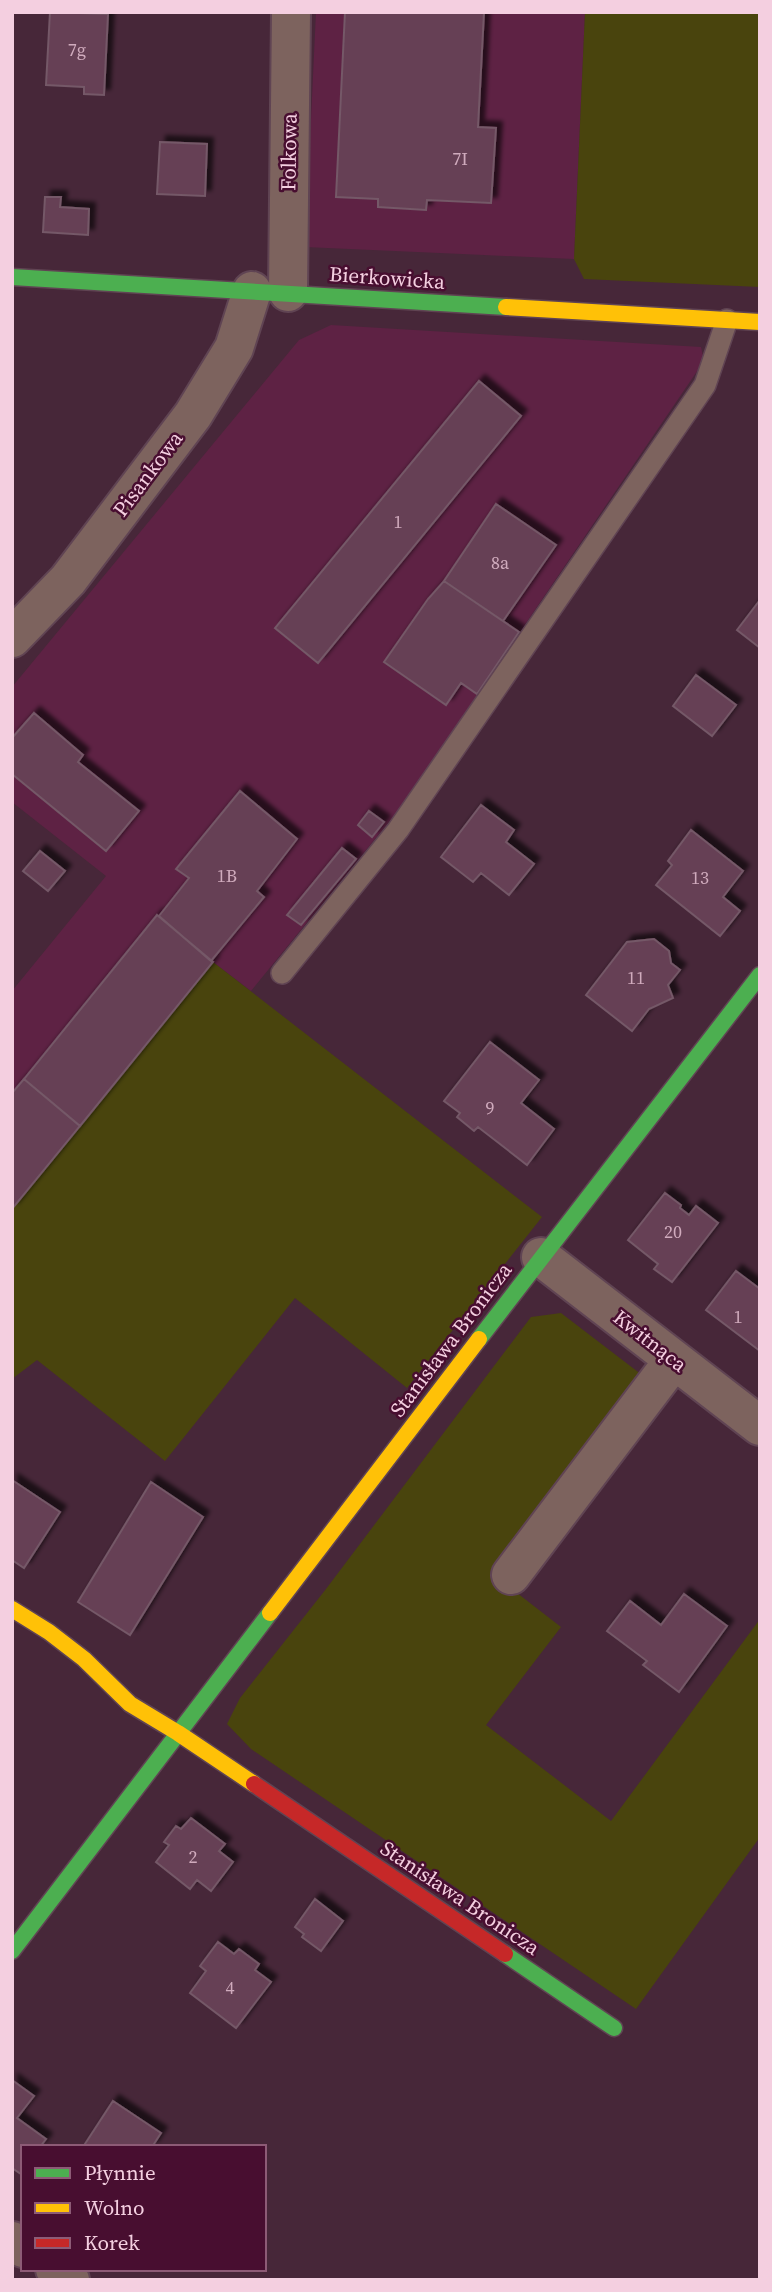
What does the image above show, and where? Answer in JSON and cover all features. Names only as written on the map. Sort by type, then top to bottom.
[{"type":"street","name":"Folkowa","points":[[270,292],[291,12]]},
{"type":"street","name":"Bierkowicka","points":[[12,277],[760,322]]},
{"type":"street","name":"Pisankowa","points":[[12,638],[68,580],[192,415],[270,292]]},
{"type":"street","name":"Stanisława Bronicza","points":[[12,1951],[541,1257],[760,975]]},
{"type":"street","name":"Kwitnąca","points":[[541,1257],[760,1426]]},
{"type":"street","points":[[511,1574],[674,1360]]},
{"type":"street","name":"Stanisława Bronicza","points":[[12,1609],[49,1632],[84,1659],[130,1704],[178,1733],[614,2028]]},
{"type":"lane","points":[[282,972],[398,830],[705,385],[727,320]]},
{"type":"shaded area","points":[[316,12],[585,12],[574,259],[305,247]]},
{"type":"shaded area","points":[[585,12],[760,12],[760,287],[584,279],[574,259]]},
{"type":"shaded area","points":[[331,325],[701,347],[704,361],[401,807],[251,991],[213,962],[12,1209],[12,991],[106,876],[12,802],[12,687],[299,340]]},
{"type":"shaded area","points":[[213,962],[542,1217],[407,1388],[295,1298],[165,1461],[37,1360],[12,1379],[12,1209]]},
{"type":"shaded area","points":[[561,1313],[642,1375],[490,1572],[561,1627],[486,1725],[611,1821],[760,1619],[760,1837],[636,2009],[251,1749],[227,1724],[240,1698],[326,1589],[531,1317]]},
{"type":"building","points":[[50,12],[108,14],[104,95],[84,94],[84,87],[46,85]]},
{"type":"building","points":[[345,12],[484,12],[478,127],[496,128],[491,203],[427,200],[426,210],[378,207],[378,199],[336,197]]},
{"type":"building","points":[[160,142],[207,144],[205,196],[157,194]]},
{"type":"building","points":[[45,197],[61,197],[60,207],[89,209],[88,235],[43,232]]},
{"type":"building","points":[[479,381],[521,416],[318,663],[275,628]]},
{"type":"building","points":[[496,504],[556,545],[503,621],[444,581]]},
{"type":"building","points":[[444,581],[519,632],[477,694],[461,683],[446,705],[384,662],[428,599]]},
{"type":"building","points":[[760,600],[760,648],[737,630]]},
{"type":"building","points":[[696,675],[736,705],[712,736],[673,706]]},
{"type":"building","points":[[34,713],[83,755],[78,762],[139,811],[106,851],[12,774],[12,738]]},
{"type":"building","points":[[240,791],[297,839],[257,891],[264,897],[211,961],[159,916],[189,878],[176,869]]},
{"type":"building","points":[[481,805],[514,830],[506,842],[534,864],[509,895],[481,873],[473,882],[441,857]]},
{"type":"building","points":[[369,811],[384,822],[372,837],[358,825]]},
{"type":"building","points":[[691,830],[743,871],[723,897],[740,911],[720,936],[656,885],[672,865],[668,861]]},
{"type":"building","points":[[342,848],[356,859],[301,925],[287,915]]},
{"type":"building","points":[[40,851],[65,871],[48,891],[23,871]]},
{"type":"building","points":[[157,915],[213,962],[80,1126],[24,1079]]},
{"type":"building","points":[[654,939],[669,951],[671,963],[680,970],[668,985],[673,998],[649,1009],[632,1031],[586,995],[627,942]]},
{"type":"building","points":[[490,1042],[539,1080],[521,1103],[554,1129],[527,1165],[478,1127],[474,1131],[457,1117],[460,1113],[444,1101]]},
{"type":"building","points":[[24,1079],[80,1126],[12,1209],[12,1093]]},
{"type":"building","points":[[665,1193],[689,1215],[696,1206],[718,1223],[672,1282],[654,1269],[658,1264],[628,1240]]},
{"type":"building","points":[[736,1271],[760,1289],[760,1351],[706,1310]]},
{"type":"building","points":[[12,1480],[60,1512],[24,1568],[12,1560]]},
{"type":"building","points":[[151,1482],[203,1517],[130,1635],[78,1602]]},
{"type":"building","points":[[684,1594],[727,1626],[679,1692],[643,1665],[647,1661],[607,1631],[630,1601],[661,1625]]},
{"type":"building","points":[[191,1818],[225,1844],[219,1851],[233,1862],[211,1891],[197,1880],[190,1889],[156,1862],[169,1845],[164,1842],[176,1826],[181,1829]]},
{"type":"building","points":[[315,1899],[343,1921],[321,1951],[302,1937],[304,1934],[295,1927]]},
{"type":"building","points":[[218,1942],[234,1954],[239,1949],[259,1964],[255,1970],[271,1982],[236,2028],[190,1993],[206,1971],[200,1966]]},
{"type":"building","points":[[12,2080],[34,2096],[17,2118],[46,2139],[42,2145],[21,2145],[21,2174],[12,2168]]},
{"type":"building","points":[[113,2101],[161,2133],[153,2145],[84,2145]]},
{"type":"traffic: fast","points":[[12,277],[506,307]]},
{"type":"traffic: fast","points":[[479,1339],[760,975]]},
{"type":"traffic: fast","points":[[12,1951],[270,1613]]},
{"type":"traffic: fast","points":[[505,1954],[614,2028]]},
{"type":"traffic: slow","points":[[506,307],[760,322]]},
{"type":"traffic: slow","points":[[270,1613],[479,1339]]},
{"type":"traffic: slow","points":[[12,1609],[49,1632],[84,1659],[130,1704],[254,1784]]},
{"type":"traffic: jam","points":[[254,1784],[505,1954]]}]
